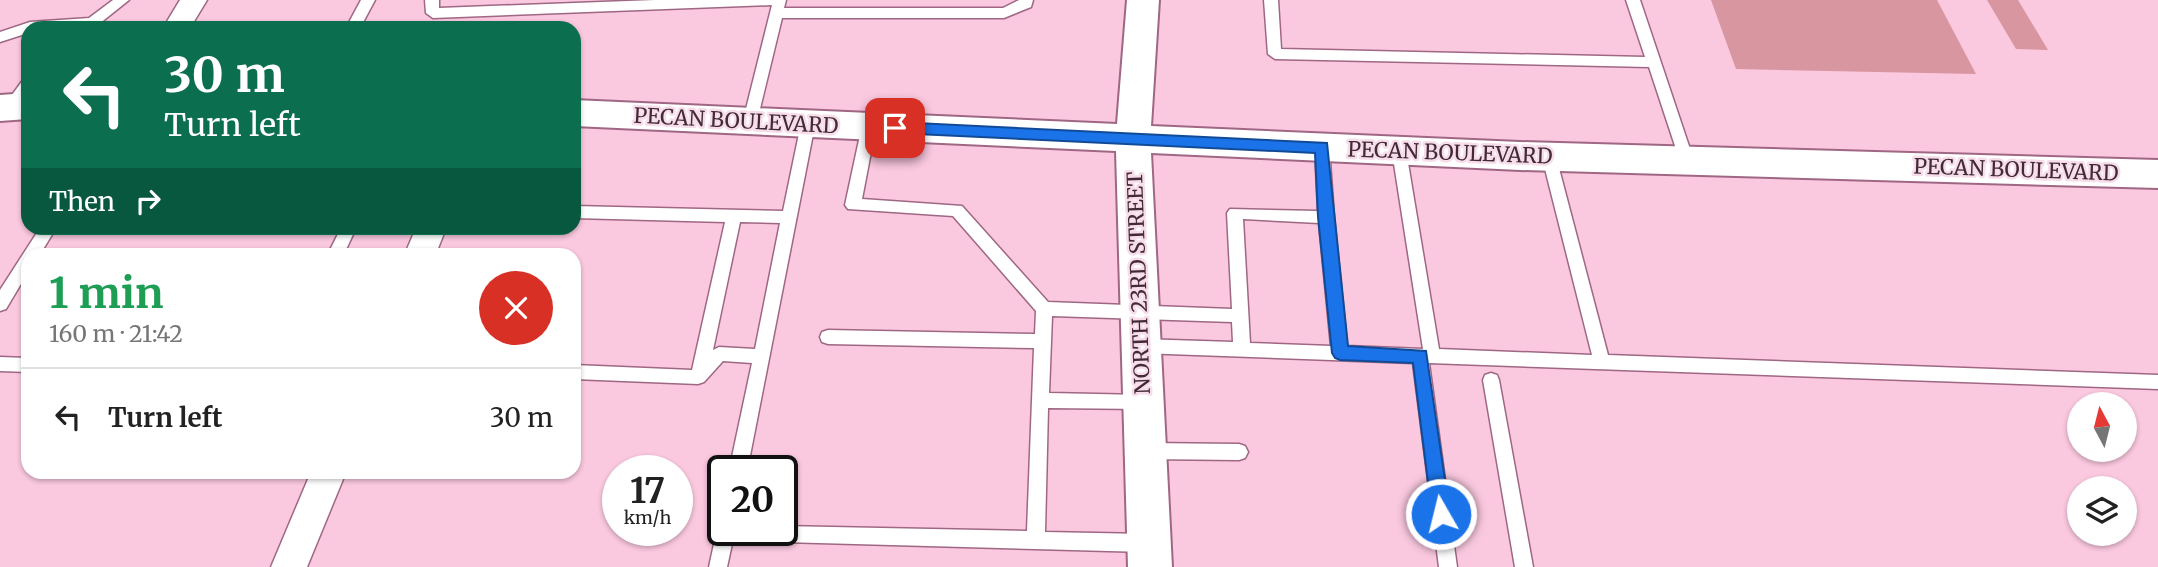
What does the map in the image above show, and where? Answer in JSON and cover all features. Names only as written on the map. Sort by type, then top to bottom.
[{"type":"main road","name":"NORTH 23RD STREET","points":[[1143,0],[1133,139],[1150,555]]},
{"type":"main road","name":"PECAN BOULEVARD","points":[[581,113],[1549,158],[2158,174]]},
{"type":"street","points":[[180,21],[194,0]]},
{"type":"street","points":[[289,567],[326,479]]},
{"type":"lane","points":[[94,21],[122,0]]},
{"type":"lane","points":[[357,21],[368,0]]},
{"type":"lane","points":[[432,0],[433,13],[528,6],[613,4],[778,5],[1004,13],[1026,4],[1027,0]]},
{"type":"lane","points":[[1271,0],[1275,54],[1654,62]]},
{"type":"lane","points":[[1633,0],[1687,161]]},
{"type":"lane","points":[[750,121],[778,5]]},
{"type":"lane","points":[[0,37],[21,30]]},
{"type":"lane","points":[[741,455],[808,124]]},
{"type":"lane","points":[[869,126],[853,205],[957,210],[1044,309],[1139,329],[1242,349],[2158,382]]},
{"type":"lane","points":[[1322,147],[1326,217],[1340,353]]},
{"type":"lane","points":[[1399,151],[1426,356],[1448,567]]},
{"type":"lane","points":[[1549,158],[1602,362]]},
{"type":"lane","points":[[581,212],[789,217]]},
{"type":"lane","points":[[1242,349],[1235,214],[1326,217]]},
{"type":"lane","points":[[698,377],[734,216]]},
{"type":"lane","points":[[0,304],[21,270]]},
{"type":"lane","points":[[1036,540],[1044,309]]},
{"type":"lane","points":[[1139,329],[1240,316]]},
{"type":"lane","points":[[828,337],[1042,341]]},
{"type":"lane","points":[[581,372],[698,377],[719,354],[762,356]]},
{"type":"lane","points":[[0,364],[21,365]]},
{"type":"lane","points":[[1491,380],[1524,567]]},
{"type":"lane","points":[[1040,400],[1144,402]]},
{"type":"lane","points":[[1146,451],[1239,452]]},
{"type":"lane","points":[[798,534],[1036,540],[1150,555]]},
{"type":"lane","points":[[718,567],[723,546]]},
{"type":"building","points":[[1711,0],[1937,0],[1976,74],[1736,69]]},
{"type":"building","points":[[1987,0],[2018,0],[2048,50],[2016,49]]},
{"type":"route","points":[[895,128],[1322,147],[1326,217],[1340,353],[1420,356],[1441,514]]}]
